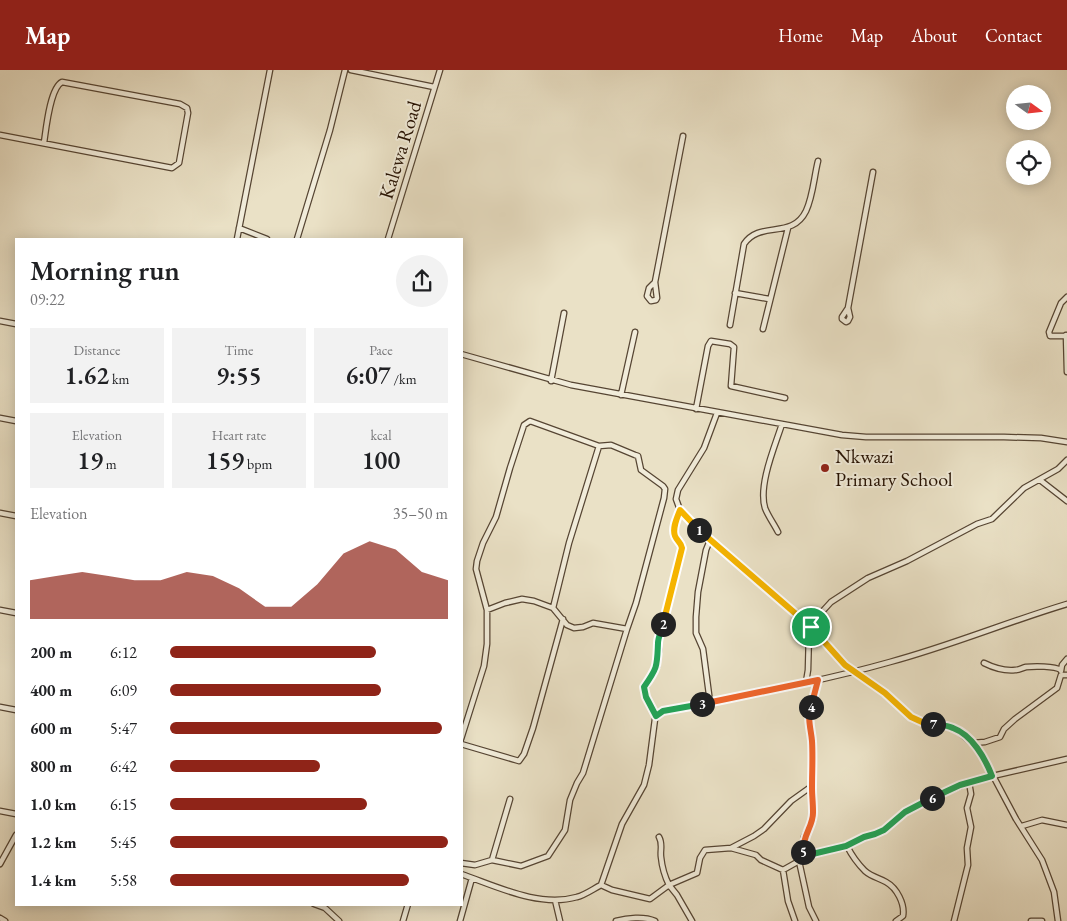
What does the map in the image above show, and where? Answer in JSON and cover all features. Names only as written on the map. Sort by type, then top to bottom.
[{"type":"street","points":[[237,238],[270,70]]},
{"type":"street","points":[[297,238],[330,130],[345,70]]},
{"type":"street","points":[[351,70],[434,87]]},
{"type":"street","name":"Kalewa Road","points":[[388,238],[440,70]]},
{"type":"street","points":[[0,135],[172,168],[179,164],[188,117],[187,108],[180,104],[62,82],[58,84],[54,92],[44,143]]},
{"type":"street","points":[[655,282],[683,136]]},
{"type":"street","points":[[730,325],[742,250],[747,240],[763,231],[788,228],[795,224],[805,212],[818,161]]},
{"type":"street","points":[[848,308],[873,172]]},
{"type":"street","points":[[239,228],[264,238]]},
{"type":"street","points":[[762,329],[788,228]]},
{"type":"street","points":[[735,293],[769,299]]},
{"type":"street","points":[[1066,299],[1061,304],[1049,332],[1050,336],[1066,336],[1067,372]]},
{"type":"street","points":[[551,381],[564,313]]},
{"type":"street","points":[[0,321],[15,324]]},
{"type":"street","points":[[621,395],[635,332]]},
{"type":"street","points":[[696,409],[708,346],[711,341],[730,344],[734,347],[731,386],[785,398]]},
{"type":"street","points":[[463,355],[551,381],[842,435],[866,437],[1012,437],[1067,442]]},
{"type":"street","points":[[717,413],[704,448],[678,490],[676,499],[680,510],[710,540],[811,627],[845,665],[885,693],[911,717],[922,722],[954,728],[972,743],[985,760],[1016,819],[1042,860],[1056,903],[1058,921]]},
{"type":"street","points":[[0,418],[15,421]]},
{"type":"street","points":[[463,733],[484,666],[487,644],[487,610],[476,569],[476,561],[496,517],[524,425],[530,421],[599,446],[611,445],[638,456],[642,470],[665,488],[664,498],[636,603],[584,773],[573,791],[565,830],[548,856],[530,864],[521,866],[492,860],[475,865],[463,863]]},
{"type":"street","points":[[778,532],[765,508],[763,495],[766,476],[782,424]]},
{"type":"street","points":[[553,608],[569,543],[599,446]]},
{"type":"street","points":[[806,682],[808,670],[807,641],[811,627],[831,602],[868,578],[907,561],[977,524],[992,520],[1024,488],[1058,469],[1067,460]]},
{"type":"street","points":[[1040,480],[1067,501]]},
{"type":"street","points":[[463,875],[520,895],[542,899],[556,900],[578,897],[601,885],[622,824],[644,785],[649,765],[656,716],[644,690],[657,666],[658,641],[682,548],[674,531],[680,510]]},
{"type":"street","points":[[0,513],[15,516]]},
{"type":"street","points":[[710,540],[706,550],[698,592],[696,617],[696,633],[703,649],[710,702]]},
{"type":"street","points":[[487,610],[504,603],[522,599],[553,608],[568,625],[574,628],[593,623],[627,629]]},
{"type":"street","points":[[656,716],[663,711],[818,680],[889,663],[1067,604]]},
{"type":"street","points":[[0,610],[15,613]]},
{"type":"street","points":[[463,745],[519,760],[524,754],[563,618]]},
{"type":"street","points":[[972,743],[985,742],[1000,737],[1004,729],[1015,718],[1057,688],[1067,659]]},
{"type":"street","points":[[984,663],[993,667],[1016,671],[1027,667],[1053,667],[1067,675]]},
{"type":"street","points":[[804,856],[804,837],[814,813],[812,740],[808,714],[818,680]]},
{"type":"street","points":[[0,707],[15,710]]},
{"type":"street","points":[[783,870],[804,856],[846,846],[884,830],[905,812],[969,782],[1067,759]]},
{"type":"street","points":[[954,921],[968,865],[967,848],[971,827],[967,811],[971,794],[969,782]]},
{"type":"street","points":[[730,848],[759,833],[791,801],[812,786]]},
{"type":"street","points":[[492,860],[510,799]]},
{"type":"street","points":[[0,811],[15,814]]},
{"type":"street","points":[[1022,826],[1042,820],[1067,825]]},
{"type":"street","points":[[0,864],[15,837]]},
{"type":"street","points":[[659,837],[666,879],[692,921]]},
{"type":"street","points":[[846,846],[864,870],[872,877],[887,882],[893,888],[904,908],[903,916],[896,921]]},
{"type":"street","points":[[601,885],[612,890],[650,899],[669,885],[697,873],[700,858],[706,850],[730,848],[756,856],[783,870]]},
{"type":"street","points":[[799,861],[809,907],[816,921]]},
{"type":"street","points":[[783,870],[788,900],[795,921]]},
{"type":"street","points":[[460,921],[472,878]]},
{"type":"street","points":[[556,900],[560,921]]},
{"type":"street","points":[[320,906],[325,908],[339,921]]},
{"type":"street","points":[[403,921],[407,906]]},
{"type":"street","points":[[0,918],[5,921]]},
{"type":"street","points":[[616,921],[627,918],[653,919],[655,921]]},
{"type":"street","points":[[1031,921],[1042,921]]},
{"type":"place","name":"Nkwazi Primary School","points":[[825,468]]},
{"type":"route","points":[[680,510],[710,540],[811,627],[845,665],[885,693],[911,717],[922,722],[954,728],[964,735],[982,755],[992,776],[960,785],[905,812],[884,830],[875,834],[846,846],[804,856],[804,837],[814,813],[812,800],[812,740],[808,714],[818,680],[663,711],[656,716],[644,693],[644,687],[657,666],[659,655],[658,641],[682,548],[674,531],[680,510]]}]
